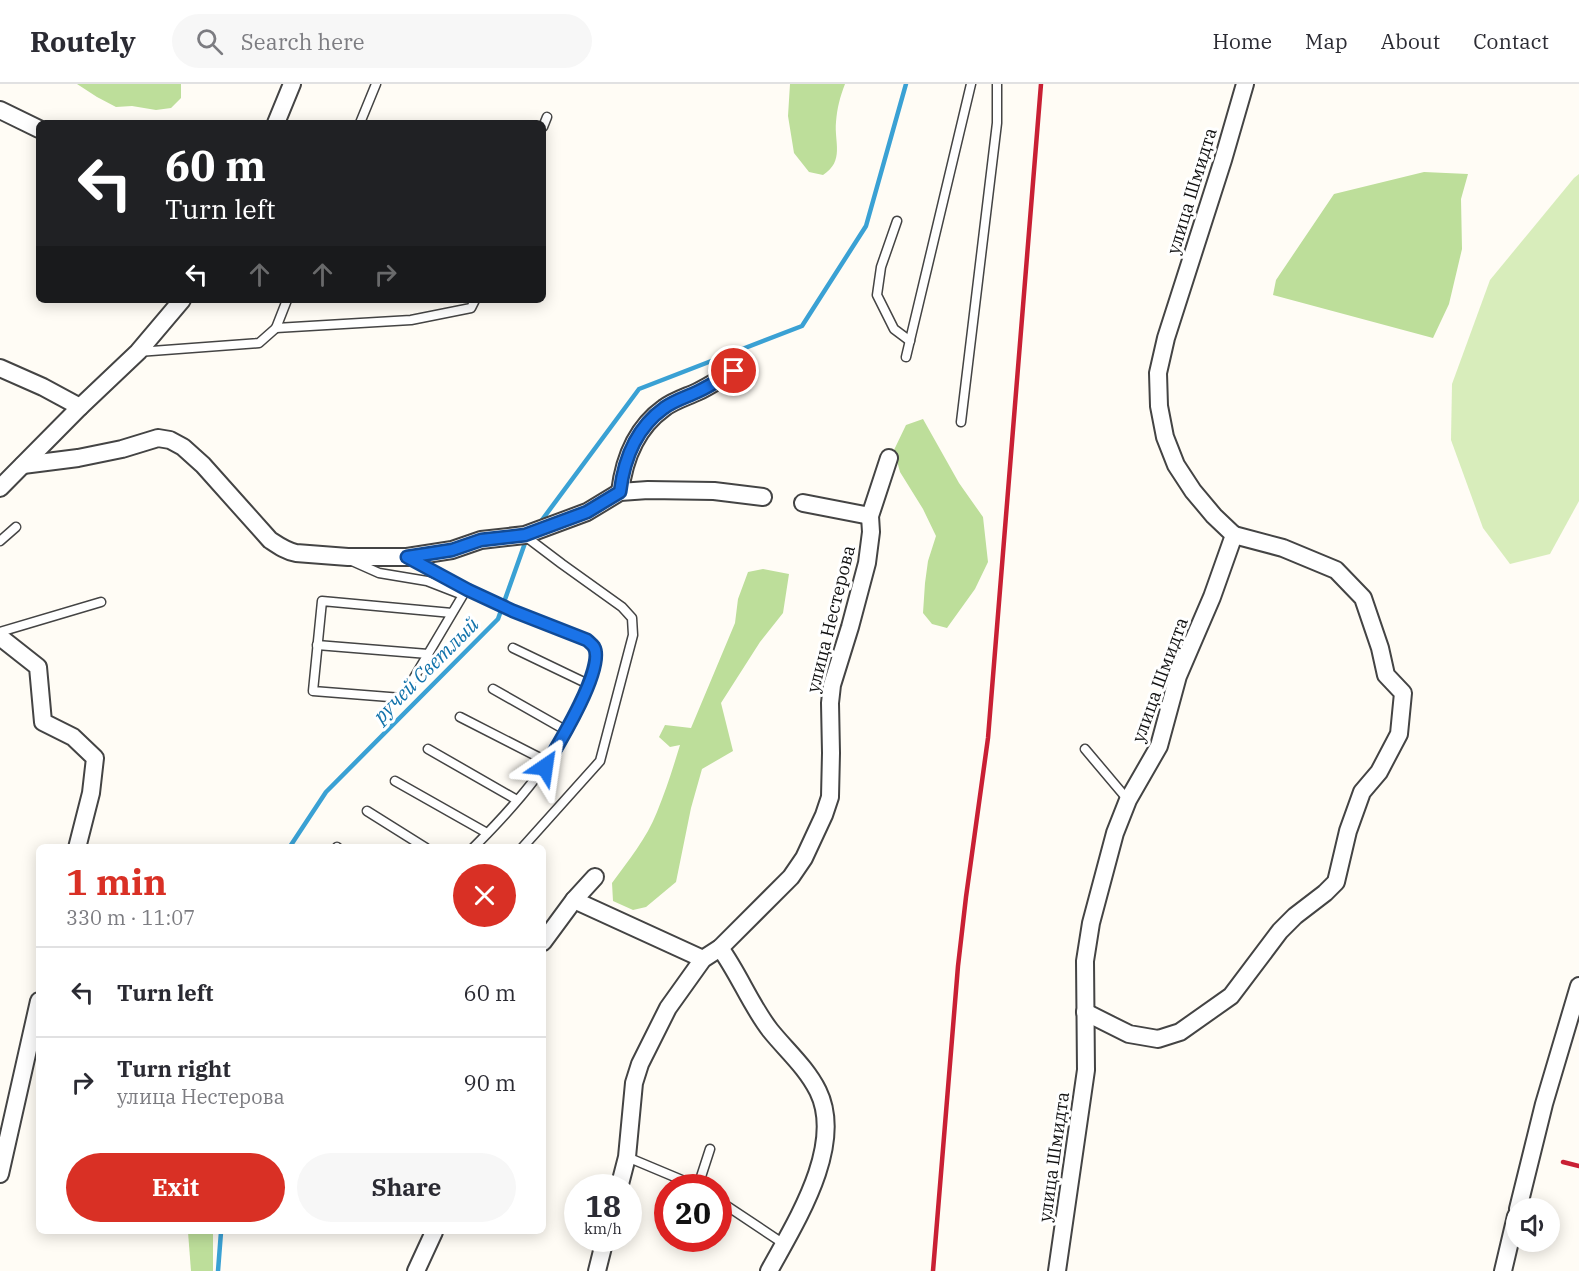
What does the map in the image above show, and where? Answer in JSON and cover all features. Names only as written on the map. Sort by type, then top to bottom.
[{"type":"street","points":[[277,120],[292,84]]},
{"type":"street","name":"улица Шмидта","points":[[1085,1012],[1129,1034],[1158,1039],[1180,1032],[1231,996],[1280,931],[1336,882],[1348,831],[1362,792],[1379,772],[1399,734],[1403,693],[1386,675],[1380,648],[1363,598],[1336,570],[1283,548],[1234,535],[1193,491],[1176,465],[1165,437],[1159,406],[1158,373],[1166,338],[1220,171],[1245,84]]},
{"type":"street","points":[[0,110],[36,128]]},
{"type":"street","points":[[0,488],[138,352],[179,303]]},
{"type":"street","points":[[0,368],[80,407]]},
{"type":"street","points":[[620,492],[622,474],[632,445],[644,426],[665,407],[734,371]]},
{"type":"street","points":[[23,465],[78,458],[122,449],[158,438],[170,440],[183,447],[203,465],[275,544],[288,551],[343,557],[407,557],[452,550],[481,540],[528,538],[546,528],[587,512],[620,492],[714,491],[763,496]]},
{"type":"street","name":"улица Нестерова","points":[[623,1174],[627,1157],[634,1083],[640,1064],[668,1008],[703,959],[720,948],[791,877],[804,858],[824,815],[830,797],[832,685],[867,563],[871,524],[889,458]]},
{"type":"street","points":[[803,503],[871,524]]},
{"type":"street","name":"улица Шмидта","points":[[1057,1271],[1086,1070],[1086,961],[1091,923],[1115,833],[1128,800],[1159,746],[1178,676],[1212,597],[1234,535]]},
{"type":"street","points":[[0,637],[38,667],[43,722],[73,737],[95,758],[91,793],[79,844]]},
{"type":"street","points":[[546,938],[574,900],[595,877]]},
{"type":"street","points":[[574,900],[703,959]]},
{"type":"street","points":[[720,948],[752,1004],[808,1074],[819,1093],[825,1114],[826,1134],[813,1186],[769,1271]]},
{"type":"street","points":[[1521,1198],[1544,1104],[1579,986]]},
{"type":"street","points":[[0,1174],[36,1014]]},
{"type":"street","points":[[416,1271],[433,1234]]},
{"type":"street","points":[[597,1271],[602,1252]]},
{"type":"street","points":[[1503,1271],[1507,1252]]},
{"type":"lane","points":[[361,120],[376,84]]},
{"type":"lane","points":[[906,357],[971,84]]},
{"type":"lane","points":[[961,422],[997,123],[997,84]]},
{"type":"lane","points":[[897,221],[880,267],[877,295],[894,329],[910,341]]},
{"type":"lane","points":[[138,352],[259,343],[276,328],[286,303]]},
{"type":"lane","points":[[276,328],[411,320],[471,308],[474,303]]},
{"type":"lane","points":[[0,541],[16,526]]},
{"type":"lane","points":[[526,844],[600,761],[633,635],[632,618],[622,607],[528,538]]},
{"type":"lane","points":[[343,557],[379,573],[427,581],[463,595],[402,698],[313,691],[322,601],[452,613]]},
{"type":"lane","points":[[407,557],[468,590],[513,611],[587,640],[594,647],[596,657],[594,669],[567,731],[548,762],[501,819],[476,844]]},
{"type":"lane","points":[[0,632],[101,603]]},
{"type":"lane","points":[[317,645],[428,654]]},
{"type":"lane","points":[[513,648],[588,684]]},
{"type":"lane","points":[[494,689],[567,731]]},
{"type":"lane","points":[[460,717],[548,762]]},
{"type":"lane","points":[[428,749],[517,800]]},
{"type":"lane","points":[[1085,749],[1128,800]]},
{"type":"lane","points":[[395,781],[487,833]]},
{"type":"lane","points":[[367,811],[420,844]]},
{"type":"lane","points":[[703,1174],[710,1149]]},
{"type":"lane","points":[[627,1157],[668,1174]]},
{"type":"lane","points":[[732,1209],[784,1244]]},
{"type":"green space","points":[[77,84],[181,84],[181,98],[171,108],[156,110],[132,106],[116,107]]},
{"type":"green space","points":[[790,84],[845,84],[836,117],[836,157],[830,170],[823,175],[809,172],[794,153],[788,116]]},
{"type":"green space","points":[[1424,172],[1468,174],[1461,199],[1462,249],[1449,304],[1433,338],[1273,295],[1276,280],[1334,194]]},
{"type":"green space","points":[[1579,174],[1579,501],[1550,554],[1510,564],[1483,528],[1451,440],[1452,384],[1490,280]]},
{"type":"green space","points":[[923,419],[959,483],[983,517],[988,562],[975,589],[947,628],[932,624],[923,613],[928,561],[936,536],[923,509],[900,472],[894,450],[906,425]]},
{"type":"green space","points":[[763,569],[789,574],[783,613],[760,642],[721,703],[733,751],[702,769],[691,808],[676,882],[646,907],[633,910],[613,901],[612,883],[653,822],[672,771],[680,745],[670,747],[659,737],[665,725],[691,728],[735,623],[738,599],[748,572]]},
{"type":"green space","points":[[188,1234],[213,1234],[213,1271],[191,1271]]},
{"type":"waterway","name":"ручей Светлый","points":[[539,524],[639,389],[802,326],[866,226],[906,84]]},
{"type":"waterway","name":"ручей Светлый","points":[[292,844],[326,792],[498,619],[525,543],[529,538]]},
{"type":"waterway","name":"ручей Светлый","points":[[218,1271],[221,1234]]},
{"type":"railway","points":[[933,1271],[958,966],[988,738],[1041,84]]},
{"type":"railway","points":[[1563,1162],[1579,1166]]},
{"type":"route","points":[[545,767],[580,704],[594,669],[596,657],[594,647],[587,640],[513,611],[468,590],[407,557],[452,550],[481,540],[525,535],[587,512],[620,492],[622,474],[632,445],[644,426],[665,407],[734,371]]}]
